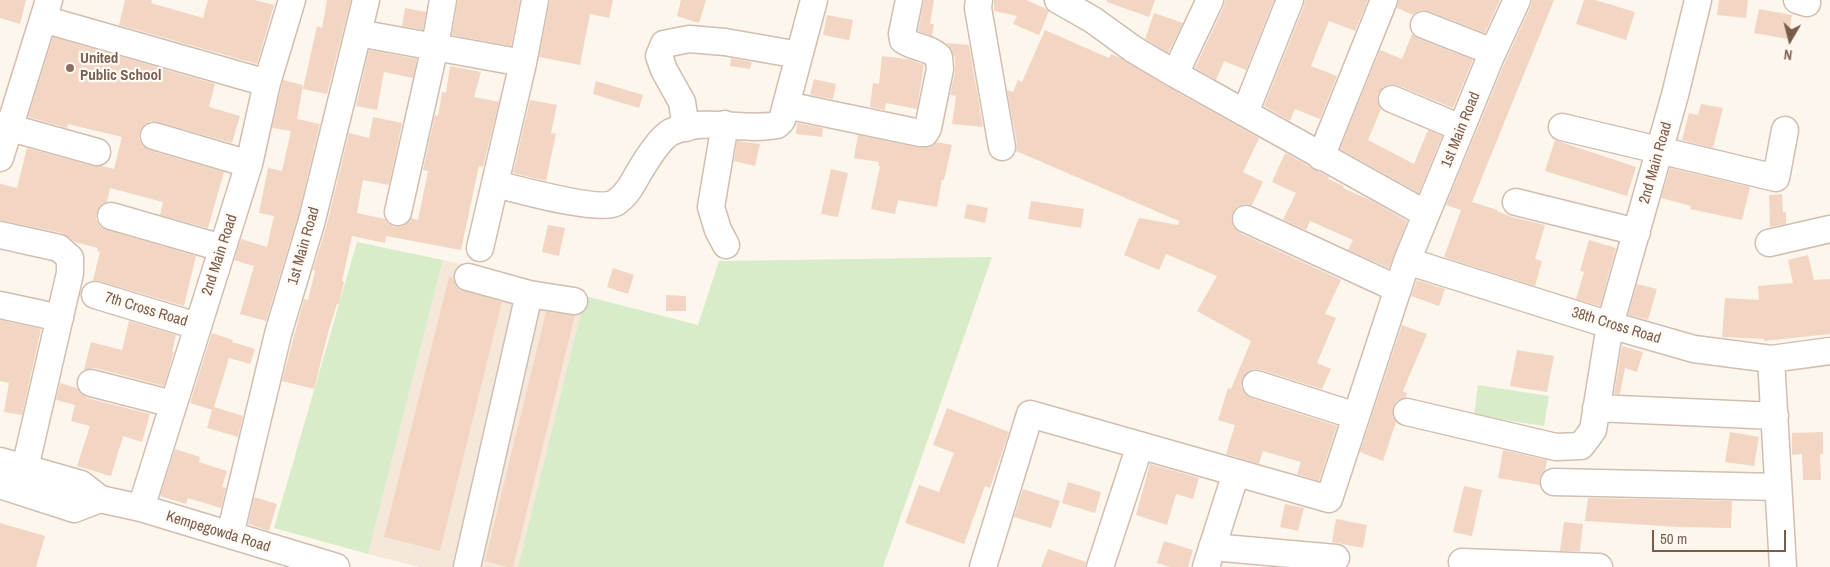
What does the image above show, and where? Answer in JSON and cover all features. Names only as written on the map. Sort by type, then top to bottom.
[{"type":"street","name":"2nd Main Road","points":[[141,508],[249,164],[267,83],[290,0]]},
{"type":"street","name":"1st Main Road","points":[[230,535],[278,334],[312,220],[366,0]]},
{"type":"street","points":[[398,212],[435,46],[443,0]]},
{"type":"street","points":[[480,248],[523,63],[535,0]]},
{"type":"street","points":[[495,184],[581,204],[613,204],[628,192],[648,156],[670,133],[704,124],[758,127],[778,126],[782,120],[814,0]]},
{"type":"street","points":[[786,105],[920,133],[925,132],[928,128],[940,69],[939,57],[934,52],[903,40],[902,34],[909,0]]},
{"type":"street","points":[[980,0],[978,8],[1002,146]]},
{"type":"street","points":[[1058,0],[1093,20],[1133,49],[1175,74],[1426,214]]},
{"type":"street","points":[[1175,74],[1210,0]]},
{"type":"street","points":[[1245,113],[1290,0]]},
{"type":"street","points":[[1322,157],[1384,0]]},
{"type":"street","name":"1st Main Road","points":[[1236,473],[1329,499],[1407,261],[1493,52],[1517,0]]},
{"type":"street","name":"2nd Main Road","points":[[1406,412],[1556,447],[1581,446],[1593,430],[1610,325],[1675,96],[1698,0]]},
{"type":"street","points":[[0,158],[5,126],[46,10],[267,83]]},
{"type":"street","points":[[1424,25],[1493,52]]},
{"type":"street","points":[[358,32],[523,63]]},
{"type":"street","points":[[686,128],[682,102],[664,70],[659,56],[664,44],[689,39],[725,42],[799,55]]},
{"type":"street","points":[[1392,99],[1461,128]]},
{"type":"street","points":[[725,124],[711,207],[718,230],[726,245]]},
{"type":"street","points":[[5,126],[97,152]]},
{"type":"street","points":[[1562,127],[1776,178],[1786,130]]},
{"type":"street","points":[[154,136],[249,164]]},
{"type":"street","points":[[1516,202],[1637,232]]},
{"type":"street","points":[[111,216],[222,248]]},
{"type":"street","points":[[1246,219],[1398,289]]},
{"type":"street","points":[[1769,243],[1830,229]]},
{"type":"street","points":[[0,235],[59,248],[70,258],[70,273],[26,468]]},
{"type":"street","name":"38th Cross Road","points":[[1407,261],[1610,325],[1694,349],[1771,359],[1830,351]]},
{"type":"street","points":[[468,278],[528,294],[574,301]]},
{"type":"street","points":[[467,567],[528,294]]},
{"type":"street","name":"7th Cross Road","points":[[95,295],[197,326]]},
{"type":"street","points":[[0,305],[60,318]]},
{"type":"street","points":[[1771,359],[1783,567]]},
{"type":"street","points":[[91,383],[173,404]]},
{"type":"street","points":[[1256,384],[1356,416]]},
{"type":"street","points":[[1596,408],[1775,416]]},
{"type":"street","points":[[983,567],[1030,414],[1236,473],[1209,557],[1336,558]]},
{"type":"street","points":[[1100,567],[1140,446]]},
{"type":"street","name":"Kempegowda Road","points":[[0,461],[81,484],[100,499],[141,508],[336,567]]},
{"type":"street","points":[[1554,482],[1778,487]]},
{"type":"street","points":[[0,485],[74,509],[100,499]]},
{"type":"street","points":[[1462,562],[1599,567]]},
{"type":"shaded area","points":[[443,260],[585,296],[518,567],[419,567],[368,554]]},
{"type":"green space","points":[[357,242],[443,260],[368,554],[274,528]]},
{"type":"green space","points":[[992,257],[883,567],[518,567],[585,296],[698,325],[719,261]]},
{"type":"green space","points":[[1478,385],[1549,396],[1544,426],[1474,415]]},
{"type":"building","points":[[0,0],[26,0],[20,24],[0,18]]},
{"type":"building","points":[[125,0],[152,0],[151,3],[203,18],[208,0],[255,0],[274,5],[257,64],[119,25]]},
{"type":"building","points":[[327,0],[351,0],[327,94],[303,89],[317,26],[322,28]]},
{"type":"building","points":[[458,0],[520,0],[511,46],[452,35]]},
{"type":"building","points":[[550,0],[613,0],[609,18],[590,14],[580,65],[539,57]]},
{"type":"building","points":[[681,0],[706,0],[699,23],[677,16]]},
{"type":"building","points":[[924,0],[934,0],[930,24],[934,24],[932,36],[918,31]]},
{"type":"building","points":[[994,0],[1026,0],[1049,11],[1039,35],[1013,24],[1017,16],[994,11]]},
{"type":"building","points":[[1107,0],[1155,0],[1149,17],[1107,2]]},
{"type":"building","points":[[1225,0],[1274,0],[1246,70],[1224,61],[1216,80],[1195,68],[1224,6]]},
{"type":"building","points":[[1305,0],[1368,0],[1355,31],[1329,21],[1311,66],[1337,76],[1320,119],[1295,109],[1290,121],[1264,106]]},
{"type":"building","points":[[1399,0],[1500,0],[1485,33],[1429,11],[1421,10],[1413,15],[1397,8]]},
{"type":"building","points":[[1532,0],[1554,0],[1472,202],[1498,210],[1512,217],[1545,225],[1535,259],[1542,261],[1535,286],[1444,257],[1461,210],[1446,205]]},
{"type":"building","points":[[1584,0],[1595,0],[1635,12],[1626,40],[1576,24]]},
{"type":"building","points":[[1719,0],[1748,0],[1746,18],[1717,15]]},
{"type":"building","points":[[405,8],[426,12],[423,30],[402,26]]},
{"type":"building","points":[[1759,9],[1792,15],[1788,39],[1754,33]]},
{"type":"building","points":[[1154,13],[1183,23],[1168,53],[1145,39]]},
{"type":"building","points":[[827,15],[853,20],[849,40],[823,35]]},
{"type":"building","points":[[1045,30],[1109,58],[1111,54],[1121,58],[1168,87],[1259,138],[1243,172],[1263,182],[1252,205],[1244,204],[1233,212],[1231,220],[1234,227],[1240,233],[1341,280],[1325,314],[1336,318],[1317,363],[1331,369],[1322,389],[1253,369],[1246,373],[1241,387],[1245,394],[1251,398],[1337,426],[1319,481],[1297,474],[1301,462],[1263,451],[1259,464],[1226,454],[1235,425],[1218,420],[1228,388],[1231,389],[1251,341],[1197,311],[1217,276],[1166,254],[1159,270],[1124,255],[1139,218],[1178,225],[1179,221],[1016,151],[1017,144],[1007,90],[1013,92],[1018,80],[1022,82]]},
{"type":"building","points":[[1412,34],[1419,39],[1473,60],[1453,108],[1397,85],[1390,84],[1383,87],[1378,94],[1377,101],[1381,109],[1368,140],[1414,164],[1428,130],[1442,136],[1419,193],[1340,149],[1380,50],[1402,59]]},
{"type":"building","points":[[53,37],[215,84],[209,107],[240,116],[232,143],[151,121],[144,125],[140,132],[139,139],[143,146],[149,150],[224,172],[208,228],[160,215],[163,202],[110,188],[107,202],[100,206],[97,212],[96,219],[100,226],[107,230],[196,256],[184,306],[93,280],[100,252],[97,251],[98,248],[75,242],[62,233],[0,220],[0,184],[17,188],[27,148],[93,166],[114,169],[122,137],[68,124],[67,128],[28,117]]},
{"type":"building","points":[[946,43],[969,45],[983,127],[952,124],[956,96],[950,95],[955,72],[955,58],[952,50]]},
{"type":"building","points":[[369,50],[417,59],[413,78],[384,72],[377,110],[356,106]]},
{"type":"building","points":[[882,56],[908,59],[924,65],[917,109],[886,103],[885,110],[870,107],[873,83],[879,84]]},
{"type":"building","points":[[731,58],[752,62],[750,69],[730,66]]},
{"type":"building","points":[[450,66],[481,72],[474,97],[499,102],[483,167],[479,166],[461,250],[386,236],[385,243],[352,236],[339,304],[337,304],[328,333],[314,389],[282,381],[304,299],[308,300],[315,271],[313,270],[327,224],[349,133],[369,138],[373,117],[402,123],[389,185],[363,180],[357,213],[385,219],[395,227],[403,226],[411,218],[418,220],[428,171],[423,170],[435,115],[438,116],[442,92],[446,93]]},
{"type":"building","points":[[814,79],[836,84],[833,99],[810,95]]},
{"type":"building","points":[[283,80],[303,85],[297,119],[320,124],[298,216],[266,321],[240,314],[254,266],[234,260],[241,239],[267,247],[274,216],[259,213],[268,168],[282,171],[291,131],[272,128]]},
{"type":"building","points":[[596,81],[643,95],[639,108],[593,94]]},
{"type":"building","points":[[530,100],[557,105],[551,133],[556,134],[546,181],[513,173]]},
{"type":"building","points":[[1701,104],[1723,108],[1713,148],[1682,140],[1689,113],[1698,115]]},
{"type":"building","points":[[797,123],[823,128],[822,137],[796,134]]},
{"type":"building","points":[[858,135],[920,148],[932,146],[937,142],[952,145],[944,180],[942,179],[937,207],[898,200],[895,214],[871,209],[880,166],[878,166],[879,162],[854,158]]},
{"type":"building","points":[[1555,140],[1636,167],[1627,196],[1545,171]]},
{"type":"building","points":[[737,141],[760,144],[755,166],[734,161]]},
{"type":"building","points":[[1285,153],[1329,177],[1328,179],[1344,186],[1343,188],[1372,201],[1407,221],[1389,268],[1348,250],[1353,240],[1310,221],[1306,230],[1283,220],[1296,193],[1272,182]]},
{"type":"building","points":[[1670,168],[1750,187],[1742,220],[1690,209],[1691,206],[1661,198]]},
{"type":"building","points":[[831,169],[848,173],[838,217],[821,214]]},
{"type":"building","points":[[1782,194],[1783,212],[1786,212],[1786,224],[1770,227],[1769,195]]},
{"type":"building","points":[[1031,201],[1084,209],[1081,228],[1028,219]]},
{"type":"building","points":[[967,204],[988,208],[985,223],[964,218]]},
{"type":"building","points":[[548,225],[565,228],[559,256],[542,252]]},
{"type":"building","points":[[1589,240],[1616,248],[1600,306],[1576,299],[1584,272],[1580,271]]},
{"type":"building","points":[[1808,255],[1814,280],[1830,279],[1830,334],[1764,341],[1764,339],[1722,337],[1725,298],[1759,300],[1758,286],[1793,283],[1788,260]]},
{"type":"building","points":[[613,268],[634,275],[628,294],[607,287]]},
{"type":"building","points":[[449,277],[453,278],[457,287],[464,291],[502,302],[440,551],[384,537]]},
{"type":"building","points":[[1417,280],[1445,289],[1439,306],[1411,296]]},
{"type":"building","points":[[1637,284],[1657,289],[1648,320],[1628,315]]},
{"type":"building","points":[[666,295],[686,296],[686,311],[666,311]]},
{"type":"building","points":[[546,312],[575,315],[513,567],[507,567],[485,561]]},
{"type":"building","points":[[0,320],[41,329],[22,415],[4,412],[9,383],[0,381]]},
{"type":"building","points":[[129,321],[176,335],[172,352],[174,352],[164,386],[95,368],[84,370],[91,342],[122,350]]},
{"type":"building","points":[[1402,325],[1427,334],[1403,391],[1407,393],[1406,397],[1396,401],[1393,408],[1393,416],[1396,422],[1383,461],[1360,452]]},
{"type":"building","points":[[212,333],[255,349],[250,364],[229,358],[214,407],[243,416],[238,437],[207,428],[212,410],[190,403]]},
{"type":"building","points":[[1622,346],[1643,352],[1637,372],[1625,368],[1620,394],[1614,394]]},
{"type":"building","points":[[1517,350],[1554,356],[1547,392],[1510,386]]},
{"type":"building","points":[[60,383],[77,388],[87,398],[150,414],[142,442],[123,436],[111,476],[77,466],[90,426],[71,421],[75,405],[56,400]]},
{"type":"building","points":[[947,408],[1009,432],[990,488],[985,486],[964,544],[905,523],[919,485],[939,492],[954,453],[933,445]]},
{"type":"building","points":[[1730,432],[1759,437],[1754,466],[1725,462]]},
{"type":"building","points":[[1823,432],[1823,454],[1820,454],[1821,480],[1803,480],[1802,454],[1792,455],[1792,433]]},
{"type":"building","points":[[175,449],[200,457],[199,462],[227,471],[222,487],[226,488],[221,508],[188,498],[186,504],[160,496]]},
{"type":"building","points":[[1503,450],[1547,460],[1545,471],[1539,481],[1540,485],[1498,478]]},
{"type":"building","points":[[1150,464],[1199,478],[1193,499],[1176,494],[1167,525],[1136,515]]},
{"type":"building","points":[[1068,482],[1101,492],[1095,513],[1062,503]]},
{"type":"building","points":[[1464,486],[1482,490],[1472,536],[1453,532]]},
{"type":"building","points":[[1023,489],[1060,501],[1051,528],[1014,517]]},
{"type":"building","points":[[254,497],[277,504],[269,531],[248,524]]},
{"type":"building","points":[[1588,498],[1732,501],[1731,528],[1585,521]]},
{"type":"building","points":[[1285,504],[1304,508],[1298,531],[1280,527]]},
{"type":"building","points":[[1336,519],[1367,525],[1363,548],[1332,542]]},
{"type":"building","points":[[1564,522],[1583,524],[1580,551],[1560,551]]},
{"type":"building","points":[[0,523],[45,536],[36,567],[0,567]]},
{"type":"building","points":[[1164,541],[1193,550],[1188,567],[1170,567],[1157,563]]},
{"type":"building","points":[[1048,549],[1086,562],[1085,567],[1041,567]]},
{"type":"place","name":"United Public School","points":[[70,68]]}]
